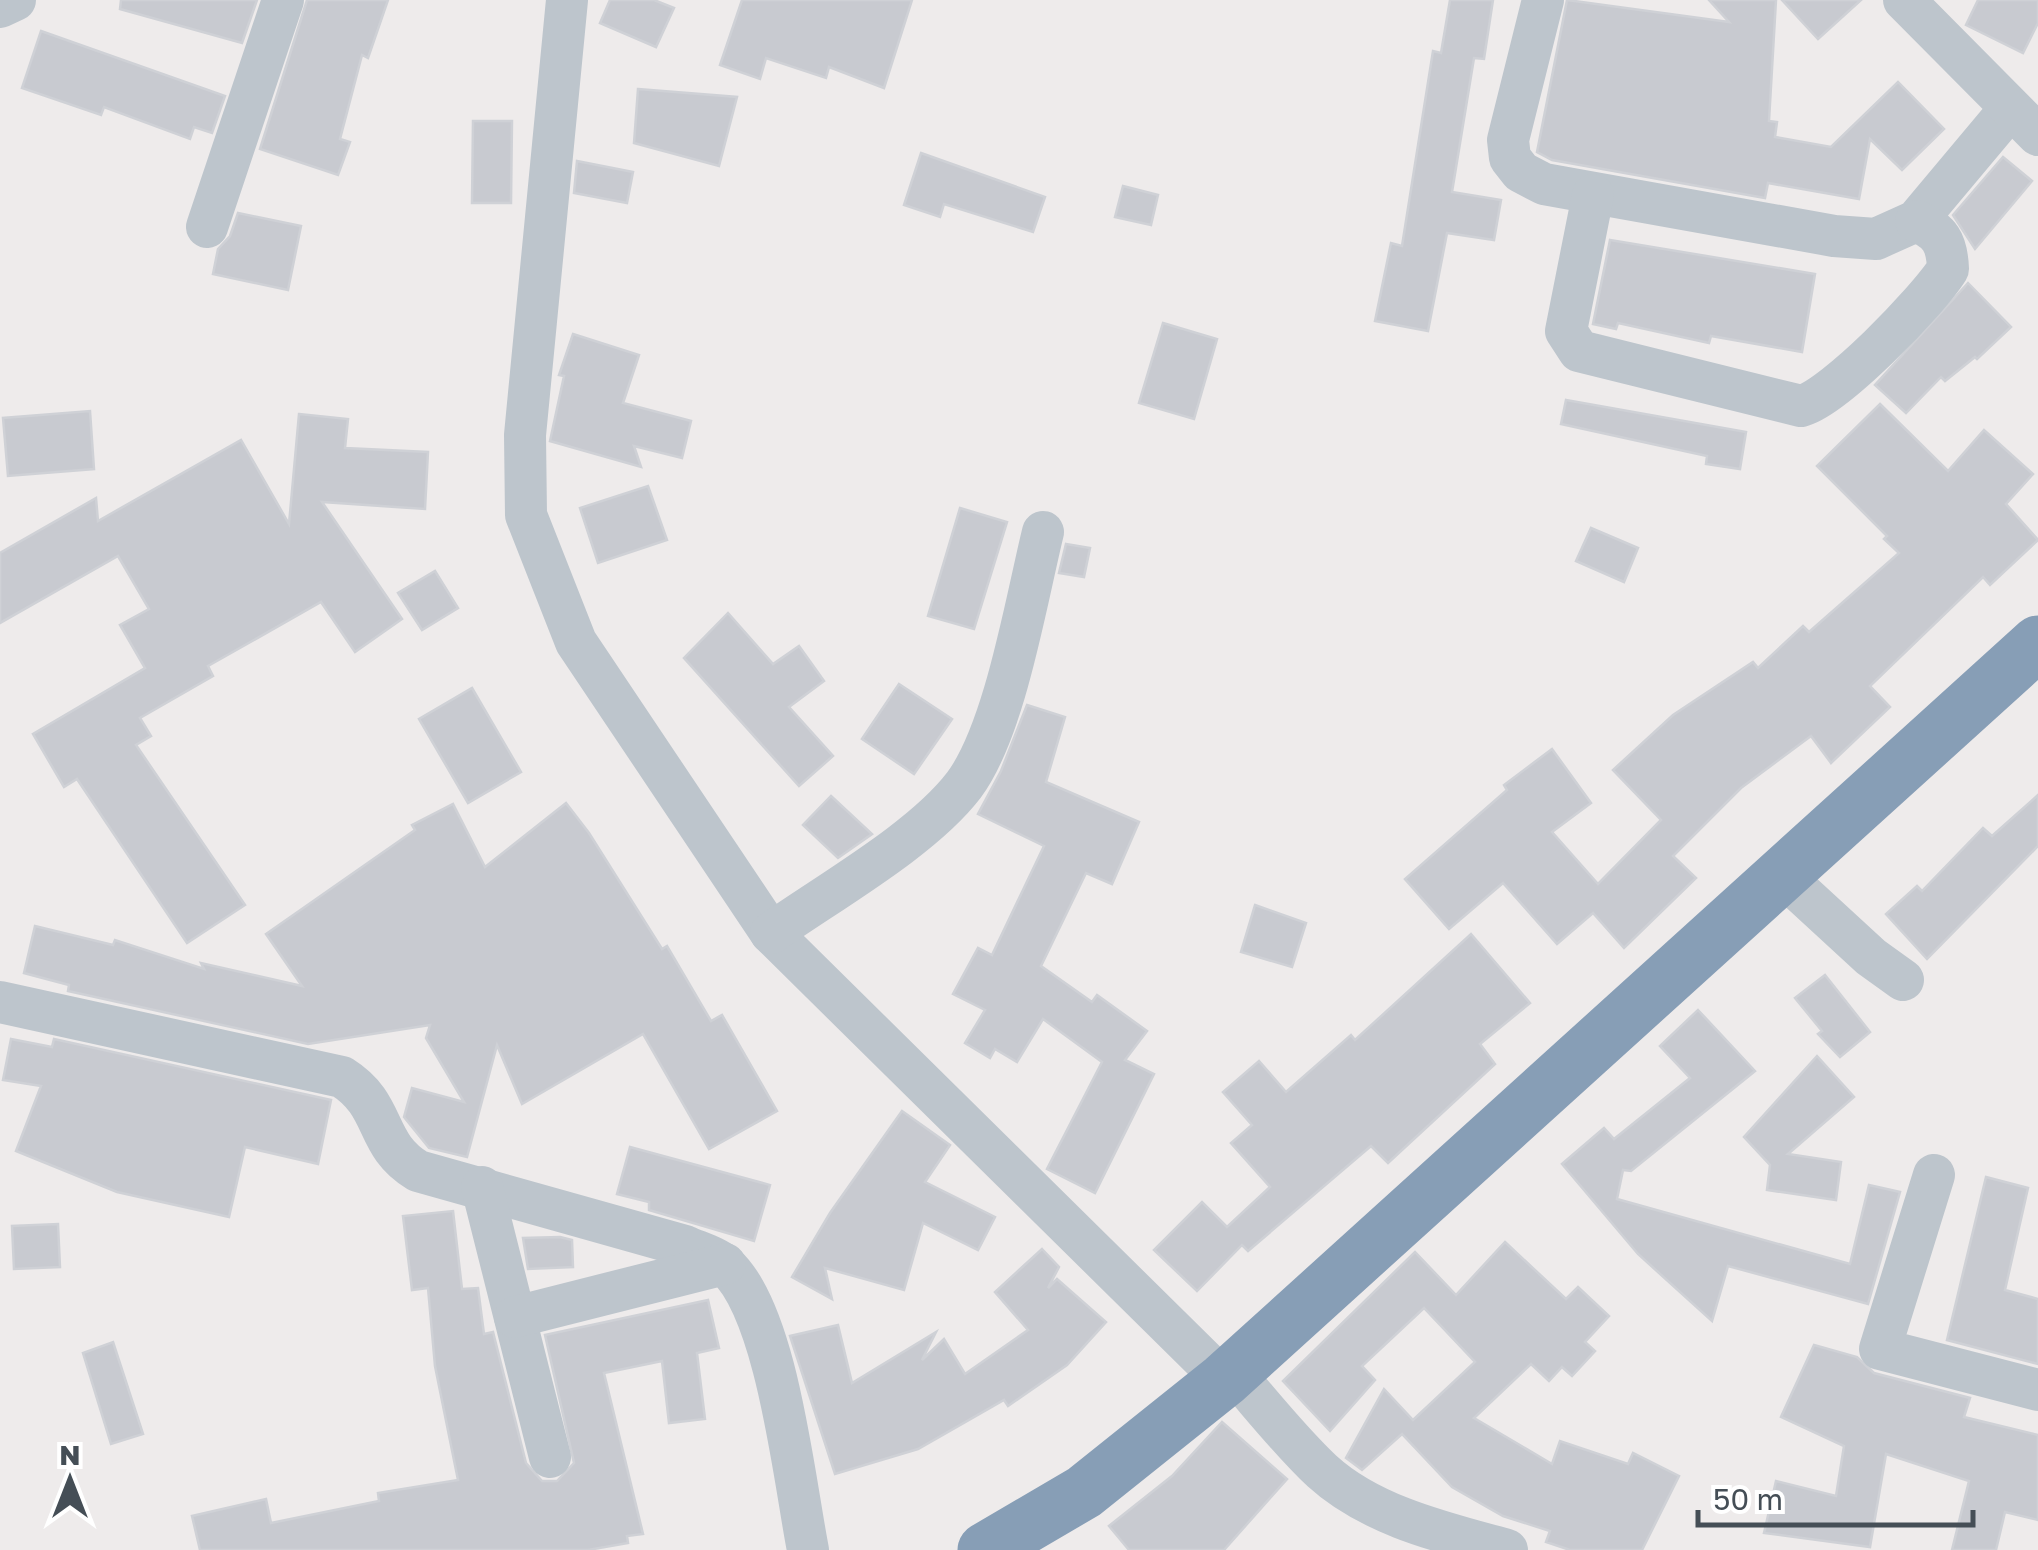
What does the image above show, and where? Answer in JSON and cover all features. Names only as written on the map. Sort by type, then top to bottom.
[{"type":"highway","points":[[985,1550],[1084,1492],[1229,1376],[2038,643]]},
{"type":"street","points":[[0,7],[16,0]]},
{"type":"street","points":[[207,227],[283,0]]},
{"type":"street","points":[[567,0],[525,435],[526,516],[576,642],[770,933],[1229,1376],[1324,1473],[1367,1500],[1430,1529],[1507,1550]]},
{"type":"street","points":[[1544,0],[1508,140],[1510,158],[1521,172],[1544,184],[1593,196],[1854,238],[1876,238],[1916,221],[2024,123],[1904,0]]},
{"type":"street","points":[[1593,196],[1566,332],[1579,352],[1802,406],[1819,402],[1855,369],[1948,270],[1944,240],[1934,229],[1916,221]]},
{"type":"street","points":[[770,933],[926,824],[964,784],[980,757],[996,713],[1044,532]]},
{"type":"street","points":[[1784,877],[1871,957],[1903,980]]},
{"type":"street","points":[[0,1002],[342,1077],[364,1091],[379,1116],[390,1150],[418,1171],[685,1246],[725,1264],[753,1300],[766,1340],[808,1550]]},
{"type":"street","points":[[1934,1175],[1880,1349],[2038,1390]]},
{"type":"street","points":[[482,1187],[550,1457]]},
{"type":"street","points":[[515,1317],[725,1264]]},
{"type":"building","points":[[121,0],[257,0],[242,43],[120,9]]},
{"type":"building","points":[[307,0],[388,0],[368,58],[362,55],[340,139],[350,142],[338,175],[260,149]]},
{"type":"building","points":[[610,0],[654,0],[674,8],[656,47],[600,23]]},
{"type":"building","points":[[742,0],[912,0],[884,88],[829,67],[826,78],[766,58],[760,79],[720,65]]},
{"type":"building","points":[[1450,0],[1493,0],[1484,59],[1474,58],[1452,192],[1501,200],[1494,240],[1447,233],[1428,331],[1375,321],[1391,243],[1402,246],[1433,51],[1441,53]]},
{"type":"building","points":[[1567,0],[1729,22],[1709,0],[1776,0],[1769,121],[1777,122],[1775,137],[1831,147],[1898,82],[1944,129],[1902,170],[1870,139],[1859,199],[1768,183],[1765,198],[1552,160],[1537,152]]},
{"type":"building","points":[[1782,0],[1861,0],[1818,39]]},
{"type":"building","points":[[1978,0],[2038,0],[2038,23],[2023,53],[1966,25]]},
{"type":"building","points":[[41,31],[225,96],[212,133],[194,127],[190,139],[104,107],[101,115],[22,88]]},
{"type":"building","points":[[638,89],[737,97],[719,166],[634,143]]},
{"type":"building","points":[[473,121],[512,121],[511,203],[472,203]]},
{"type":"building","points":[[921,153],[1045,197],[1033,232],[944,204],[940,217],[904,205]]},
{"type":"building","points":[[2003,157],[2032,181],[1975,249],[1953,215]]},
{"type":"building","points":[[577,161],[633,172],[627,203],[574,193]]},
{"type":"building","points":[[1123,186],[1158,195],[1151,225],[1115,217]]},
{"type":"building","points":[[238,213],[301,226],[288,290],[213,274],[218,249],[230,236]]},
{"type":"building","points":[[1610,240],[1815,274],[1802,352],[1711,336],[1709,343],[1618,323],[1616,329],[1593,324]]},
{"type":"building","points":[[1968,283],[2011,327],[1977,359],[1945,381],[1941,377],[1906,413],[1875,385]]},
{"type":"building","points":[[1163,323],[1217,339],[1194,419],[1139,403]]},
{"type":"building","points":[[573,334],[639,355],[623,403],[691,421],[682,458],[634,446],[641,467],[550,441],[564,376],[559,375]]},
{"type":"building","points":[[1566,400],[1746,432],[1740,469],[1706,464],[1707,456],[1561,424]]},
{"type":"building","points":[[1880,404],[1948,471],[1984,430],[2033,474],[2006,504],[2038,540],[1990,585],[1983,577],[1870,686],[1890,707],[1831,763],[1811,736],[1741,788],[1673,856],[1696,878],[1624,948],[1593,913],[1557,944],[1503,883],[1449,929],[1405,879],[1507,790],[1504,785],[1552,749],[1591,803],[1552,832],[1598,884],[1661,820],[1613,770],[1673,715],[1753,662],[1758,668],[1803,626],[1809,632],[1899,553],[1817,466]]},
{"type":"building","points":[[90,411],[94,469],[8,476],[3,418]]},
{"type":"building","points":[[299,414],[348,419],[345,448],[428,452],[425,509],[322,502],[402,619],[355,652],[321,602],[208,666],[213,676],[140,718],[151,736],[136,745],[245,905],[187,943],[77,779],[64,787],[33,734],[145,668],[120,625],[149,609],[118,556],[0,623],[0,553],[96,498],[98,521],[241,440],[289,524]]},
{"type":"building","points":[[648,486],[667,540],[598,563],[580,508]]},
{"type":"building","points":[[960,508],[1007,522],[974,629],[928,616]]},
{"type":"building","points":[[1591,528],[1638,548],[1624,582],[1576,561]]},
{"type":"building","points":[[1066,544],[1090,548],[1084,577],[1059,573]]},
{"type":"building","points":[[435,571],[458,608],[422,630],[398,593]]},
{"type":"building","points":[[728,613],[773,664],[799,646],[824,681],[789,707],[833,756],[799,786],[684,658]]},
{"type":"building","points":[[899,684],[952,719],[914,774],[862,739]]},
{"type":"building","points":[[472,688],[521,772],[468,803],[419,719]]},
{"type":"building","points":[[1027,705],[1065,717],[1046,782],[1139,822],[1112,884],[1086,873],[1041,966],[1092,1002],[1097,995],[1147,1031],[1125,1060],[1154,1074],[1095,1193],[1047,1169],[1102,1062],[1043,1019],[1017,1062],[995,1049],[990,1058],[965,1043],[985,1010],[953,994],[978,948],[992,955],[1044,846],[978,814],[1001,771]]},
{"type":"building","points":[[2038,795],[2038,846],[1927,959],[1886,914],[1917,886],[1922,891],[1983,828],[1992,836]]},
{"type":"building","points":[[831,796],[872,834],[838,858],[803,825]]},
{"type":"building","points":[[566,803],[662,949],[667,946],[711,1021],[722,1015],[777,1111],[709,1149],[643,1034],[522,1104],[497,1045],[467,1157],[429,1148],[404,1117],[412,1088],[464,1102],[426,1038],[430,1025],[308,1044],[68,991],[69,985],[24,973],[35,926],[113,945],[115,940],[204,969],[201,963],[302,986],[266,934],[415,830],[412,825],[453,804],[485,867]]},
{"type":"building","points":[[1255,905],[1306,923],[1292,967],[1241,952]]},
{"type":"building","points":[[1471,934],[1530,1003],[1480,1044],[1495,1064],[1388,1163],[1371,1146],[1248,1251],[1242,1245],[1197,1291],[1154,1250],[1202,1202],[1227,1227],[1270,1187],[1231,1143],[1252,1125],[1223,1092],[1259,1061],[1286,1092],[1351,1035],[1355,1040]]},
{"type":"building","points":[[1825,975],[1870,1032],[1840,1057],[1818,1034],[1822,1031],[1795,998]]},
{"type":"building","points":[[1698,1010],[1755,1071],[1631,1171],[1623,1170],[1617,1199],[1850,1264],[1869,1185],[1900,1192],[1868,1304],[1728,1266],[1712,1321],[1638,1254],[1562,1164],[1604,1128],[1614,1139],[1690,1078],[1660,1046]]},
{"type":"building","points":[[11,1039],[52,1047],[54,1039],[331,1100],[318,1164],[245,1147],[229,1217],[117,1192],[16,1151],[41,1086],[3,1080]]},
{"type":"building","points":[[1817,1056],[1854,1097],[1788,1154],[1841,1162],[1836,1200],[1767,1190],[1770,1165],[1744,1137]]},
{"type":"building","points":[[902,1111],[950,1145],[925,1182],[995,1217],[978,1250],[923,1223],[904,1290],[825,1268],[832,1299],[792,1277],[830,1213]]},
{"type":"building","points":[[630,1147],[770,1185],[754,1241],[649,1210],[649,1202],[617,1194]]},
{"type":"building","points":[[1986,1177],[2028,1188],[2005,1290],[2038,1299],[2038,1364],[1947,1340]]},
{"type":"building","points":[[453,1211],[462,1289],[478,1288],[484,1334],[493,1332],[526,1463],[542,1481],[557,1481],[574,1463],[545,1335],[708,1300],[719,1348],[697,1353],[705,1419],[669,1423],[662,1361],[604,1373],[643,1534],[627,1536],[628,1543],[588,1550],[200,1550],[192,1516],[266,1499],[271,1523],[379,1501],[378,1493],[458,1480],[435,1366],[428,1288],[412,1290],[403,1216]]},
{"type":"building","points":[[58,1224],[60,1267],[14,1269],[12,1226]]},
{"type":"building","points":[[523,1238],[572,1240],[573,1267],[528,1269]]},
{"type":"building","points":[[1505,1242],[1566,1299],[1578,1287],[1609,1316],[1585,1342],[1595,1351],[1572,1376],[1562,1367],[1549,1381],[1531,1364],[1474,1418],[1552,1464],[1560,1441],[1628,1464],[1633,1453],[1679,1476],[1642,1550],[1570,1550],[1546,1542],[1550,1531],[1503,1516],[1452,1487],[1402,1434],[1362,1470],[1346,1458],[1384,1389],[1413,1420],[1475,1362],[1424,1308],[1362,1366],[1375,1380],[1330,1431],[1283,1381],[1415,1252],[1456,1295]]},
{"type":"building","points":[[1042,1249],[1059,1267],[1048,1288],[1057,1279],[1106,1322],[1067,1365],[1008,1406],[1004,1400],[918,1449],[835,1474],[790,1336],[838,1325],[852,1383],[936,1332],[922,1360],[944,1339],[965,1374],[1028,1330],[995,1292]]},
{"type":"building","points":[[113,1342],[143,1434],[111,1444],[83,1353]]},
{"type":"building","points":[[1814,1345],[1857,1357],[1874,1373],[1970,1398],[1964,1417],[2038,1435],[2038,1520],[2005,1512],[1996,1550],[1952,1550],[1969,1481],[1886,1454],[1870,1547],[1764,1533],[1776,1481],[1836,1496],[1844,1446],[1781,1417]]},
{"type":"building","points":[[1222,1422],[1287,1479],[1224,1550],[1129,1550],[1109,1526],[1172,1476]]}]
